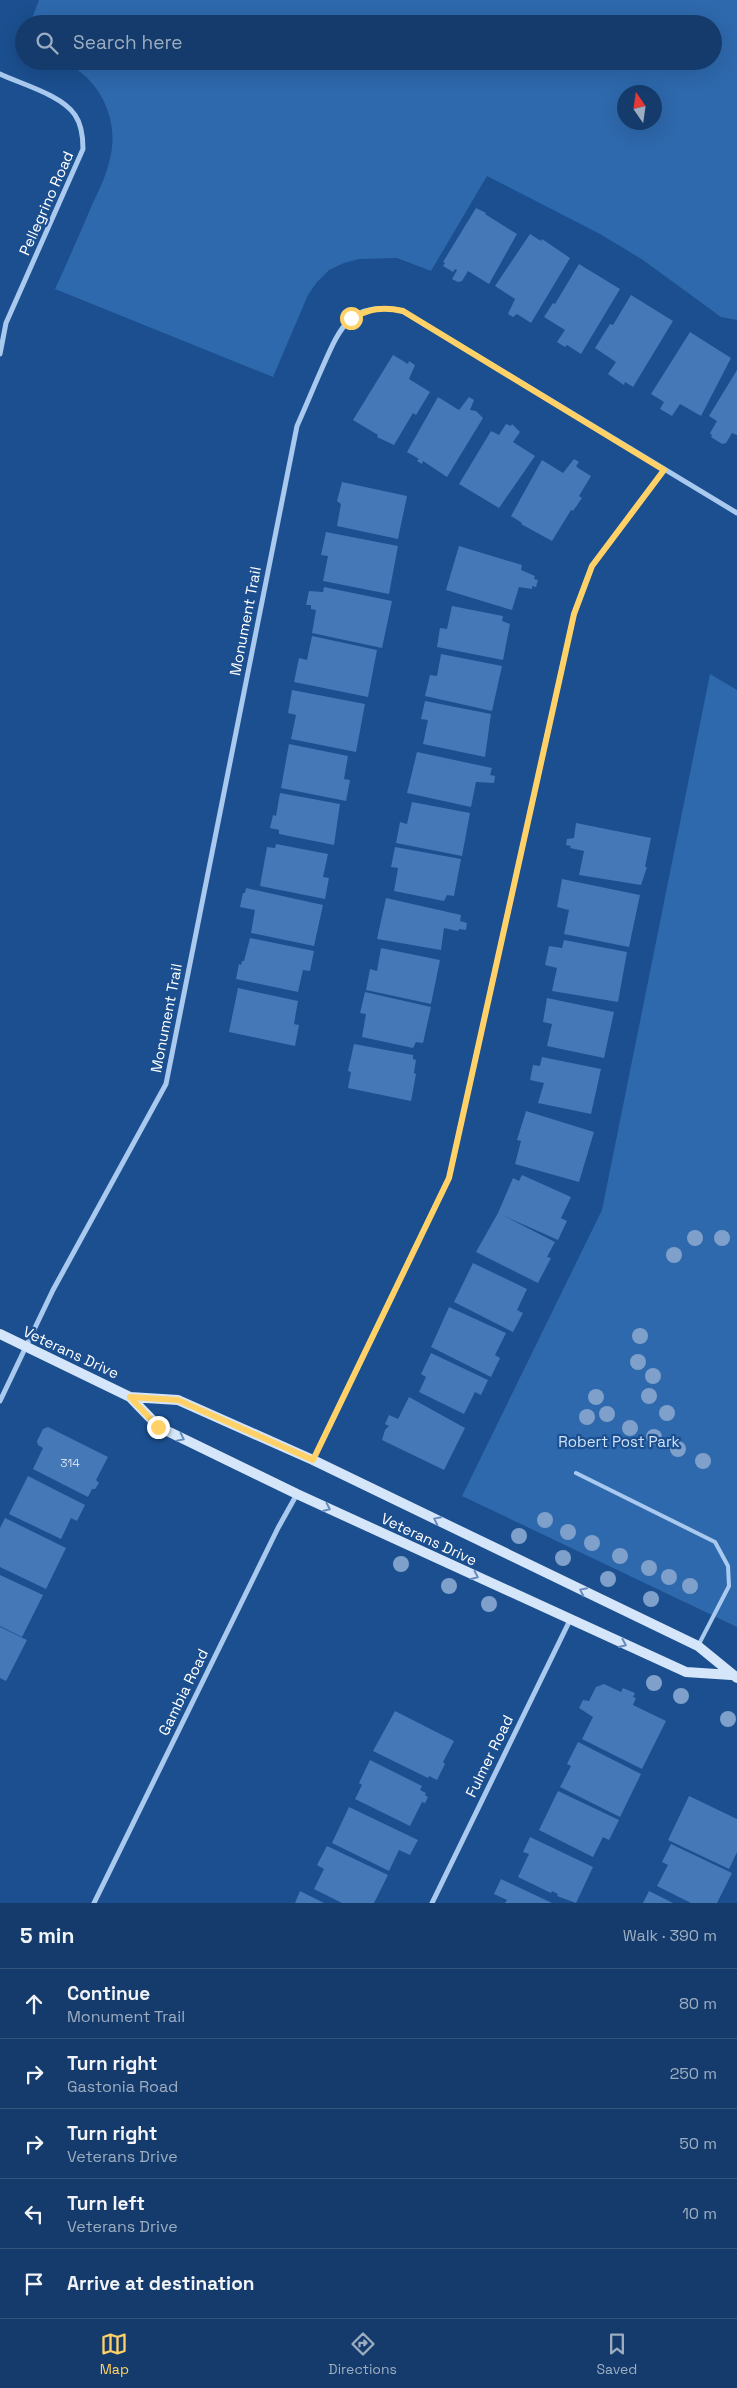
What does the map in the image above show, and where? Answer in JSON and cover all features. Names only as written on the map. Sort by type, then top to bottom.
[{"type":"street","name":"Pellegrino Road","points":[[0,74],[63,102],[75,115],[82,131],[84,148],[6,323],[0,354]]},
{"type":"street","name":"Monument Trail","points":[[0,1401],[53,1290],[166,1084],[297,426],[338,332],[351,318],[367,310],[385,307],[403,311],[737,513]]},
{"type":"street","points":[[313,1460],[449,1178],[574,614],[592,566],[664,470]]},
{"type":"street","name":"Veterans Drive","points":[[0,1334],[130,1397],[158,1427],[297,1494],[686,1672],[734,1676]]},
{"type":"street","name":"Veterans Drive","points":[[130,1397],[178,1400],[313,1460],[698,1646],[734,1676]]},
{"type":"street","name":"Gambia Road","points":[[94,1903],[278,1528],[297,1494]]},
{"type":"street","name":"Fulmer Road","points":[[432,1903],[570,1620]]},
{"type":"lane","points":[[576,1473],[716,1542],[728,1566],[729,1586],[698,1646]]},
{"type":"green space","points":[[39,0],[737,0],[737,320],[721,317],[643,260],[600,234],[487,176],[431,271],[397,258],[359,259],[329,270],[308,295],[273,377],[55,289],[109,164],[112,128],[104,100],[96,88],[77,70],[722,70],[722,15],[33,15]]},
{"type":"green space","name":"Robert Post Park","points":[[710,674],[737,690],[737,1627],[462,1496],[602,1210]]},
{"type":"building","points":[[476,208],[517,234],[489,284],[468,271],[462,281],[458,282],[452,279],[457,270],[455,269],[453,272],[443,266],[445,263],[443,262]]},
{"type":"building","points":[[530,234],[541,241],[542,239],[570,258],[531,323],[517,314],[513,317],[508,314],[515,299],[495,286]]},
{"type":"building","points":[[579,264],[620,289],[581,354],[567,345],[565,347],[557,342],[565,330],[544,317],[553,303],[555,304]]},
{"type":"building","points":[[631,295],[673,321],[633,387],[625,382],[624,385],[608,374],[616,362],[595,348],[610,324],[613,325]]},
{"type":"building","points":[[690,332],[731,358],[701,416],[680,404],[672,416],[660,409],[664,402],[651,394]]},
{"type":"building","points":[[393,355],[408,364],[409,361],[415,365],[409,379],[430,392],[416,415],[413,413],[394,445],[377,437],[378,435],[353,420]]},
{"type":"building","points":[[737,370],[737,435],[732,433],[726,443],[722,444],[711,437],[710,433],[717,421],[709,416]]},
{"type":"building","points":[[438,397],[459,410],[469,397],[474,400],[470,410],[476,411],[483,418],[447,477],[423,461],[422,464],[417,461],[419,459],[407,452]]},
{"type":"building","points":[[506,424],[511,426],[512,424],[520,432],[513,442],[535,456],[499,508],[459,484],[491,431],[499,435]]},
{"type":"building","points":[[574,459],[579,462],[576,466],[578,468],[591,476],[579,496],[582,498],[573,511],[571,510],[552,541],[521,524],[511,516],[542,460],[563,473]]},
{"type":"building","points":[[342,482],[407,496],[398,539],[337,526],[341,504],[337,501]]},
{"type":"building","points":[[326,532],[398,546],[389,594],[323,581],[328,556],[321,555]]},
{"type":"building","points":[[459,546],[522,565],[521,570],[535,576],[534,579],[538,580],[536,587],[532,586],[532,589],[519,587],[512,610],[446,590]]},
{"type":"building","points":[[324,587],[392,601],[382,648],[312,633],[316,610],[311,609],[311,605],[306,605],[309,591],[323,592]]},
{"type":"building","points":[[452,606],[503,616],[502,621],[510,624],[503,660],[437,647],[440,628],[447,629]]},
{"type":"building","points":[[312,636],[377,650],[368,697],[294,682],[299,658],[307,660]]},
{"type":"building","points":[[441,654],[502,666],[492,711],[425,696],[430,675],[437,676]]},
{"type":"building","points":[[292,690],[365,704],[356,752],[291,739],[296,715],[288,713]]},
{"type":"building","points":[[425,701],[491,714],[485,757],[423,744],[428,720],[421,719]]},
{"type":"building","points":[[289,744],[348,756],[344,779],[350,780],[346,801],[281,788]]},
{"type":"building","points":[[417,752],[492,768],[490,775],[495,776],[494,783],[476,782],[471,807],[407,793]]},
{"type":"building","points":[[280,793],[340,804],[334,845],[279,834],[279,830],[270,828],[273,815],[276,816]]},
{"type":"building","points":[[412,802],[470,813],[462,856],[396,843],[400,822],[407,824]]},
{"type":"building","points":[[576,823],[651,838],[645,867],[647,867],[641,885],[579,875],[584,851],[570,848],[571,846],[566,845],[567,839],[574,838]]},
{"type":"building","points":[[276,844],[328,854],[323,877],[329,878],[325,899],[260,886],[267,847],[275,848]]},
{"type":"building","points":[[395,847],[461,859],[454,896],[447,895],[444,901],[394,891],[398,868],[391,867]]},
{"type":"building","points":[[562,879],[640,895],[629,947],[564,934],[569,910],[557,907]]},
{"type":"building","points":[[246,888],[323,905],[314,946],[251,933],[255,910],[240,907]]},
{"type":"building","points":[[386,898],[461,915],[460,921],[467,923],[466,930],[459,929],[458,931],[444,928],[441,950],[377,939]]},
{"type":"building","points":[[250,938],[314,951],[310,971],[303,970],[298,992],[236,979],[239,964],[241,965],[242,961],[244,961]]},
{"type":"building","points":[[564,940],[627,952],[618,1002],[552,991],[557,968],[545,965],[549,946],[562,948]]},
{"type":"building","points":[[381,948],[440,960],[431,1004],[366,990],[370,969],[377,971]]},
{"type":"building","points":[[238,988],[298,1001],[294,1024],[299,1025],[295,1046],[229,1032]]},
{"type":"building","points":[[365,992],[431,1007],[423,1043],[416,1042],[413,1048],[362,1037],[366,1014],[360,1013]]},
{"type":"building","points":[[547,998],[614,1012],[604,1058],[547,1046],[552,1024],[543,1022]]},
{"type":"building","points":[[354,1044],[413,1055],[413,1059],[416,1060],[414,1073],[416,1074],[411,1101],[348,1088],[351,1072],[348,1071]]},
{"type":"building","points":[[542,1057],[601,1069],[591,1114],[538,1103],[544,1083],[530,1080],[533,1065],[540,1066]]},
{"type":"building","points":[[526,1111],[594,1132],[579,1182],[515,1164],[521,1141],[517,1140]]},
{"type":"building","points":[[522,1175],[571,1197],[561,1218],[567,1221],[558,1240],[502,1215],[555,1242],[547,1257],[551,1258],[538,1283],[476,1252],[498,1213],[513,1178],[519,1181]]},
{"type":"building","points":[[473,1263],[527,1289],[517,1310],[523,1313],[513,1332],[454,1302]]},
{"type":"building","points":[[449,1307],[506,1333],[495,1355],[500,1358],[491,1377],[431,1347]]},
{"type":"building","points":[[431,1353],[488,1380],[481,1395],[475,1392],[464,1414],[419,1392],[426,1377],[421,1374]]},
{"type":"building","points":[[409,1397],[465,1428],[444,1470],[382,1440],[385,1430],[389,1426],[385,1424],[389,1415],[398,1419]]},
{"type":"building","points":[[48,1427],[108,1457],[96,1480],[99,1483],[95,1489],[92,1489],[88,1497],[33,1469],[43,1448],[38,1445],[37,1441],[43,1429]]},
{"type":"building","points":[[28,1476],[85,1505],[77,1521],[71,1518],[61,1539],[9,1514]]},
{"type":"building","points":[[5,1518],[66,1548],[46,1589],[0,1567],[0,1528]]},
{"type":"building","points":[[0,1575],[43,1595],[22,1637],[0,1626]]},
{"type":"building","points":[[0,1627],[27,1640],[6,1681],[0,1678]]},
{"type":"building","points":[[604,1684],[621,1692],[623,1688],[635,1693],[633,1697],[636,1698],[633,1705],[666,1721],[642,1769],[582,1739],[593,1717],[579,1708],[583,1700],[589,1701],[596,1687]]},
{"type":"building","points":[[395,1711],[454,1741],[443,1762],[445,1764],[437,1780],[429,1776],[428,1778],[373,1751]]},
{"type":"building","points":[[578,1742],[641,1774],[620,1817],[560,1787],[571,1766],[567,1764]]},
{"type":"building","points":[[370,1760],[422,1786],[420,1790],[426,1793],[425,1795],[428,1797],[425,1803],[422,1802],[410,1826],[355,1799],[362,1785],[359,1783]]},
{"type":"building","points":[[558,1791],[619,1820],[609,1840],[603,1837],[593,1857],[539,1830]]},
{"type":"building","points":[[689,1796],[737,1819],[737,1852],[729,1869],[668,1840]]},
{"type":"building","points":[[349,1807],[418,1840],[410,1855],[399,1850],[389,1871],[332,1843]]},
{"type":"building","points":[[530,1837],[593,1867],[576,1903],[518,1877],[529,1854],[523,1852]]},
{"type":"building","points":[[671,1844],[732,1873],[717,1903],[691,1903],[657,1886],[668,1865],[662,1862]]},
{"type":"building","points":[[327,1846],[388,1875],[374,1903],[342,1903],[314,1889],[324,1869],[317,1865]]},
{"type":"building","points":[[501,1879],[552,1903],[505,1903],[507,1900],[494,1894]]},
{"type":"building","points":[[300,1891],[324,1903],[295,1903]]},
{"type":"building","points":[[649,1891],[673,1903],[643,1903]]},
{"type":"route","points":[[158,1427],[130,1397],[178,1400],[313,1460],[333,1422],[449,1178],[574,614],[592,566],[664,470],[403,311],[385,307],[367,310],[351,318]]}]
